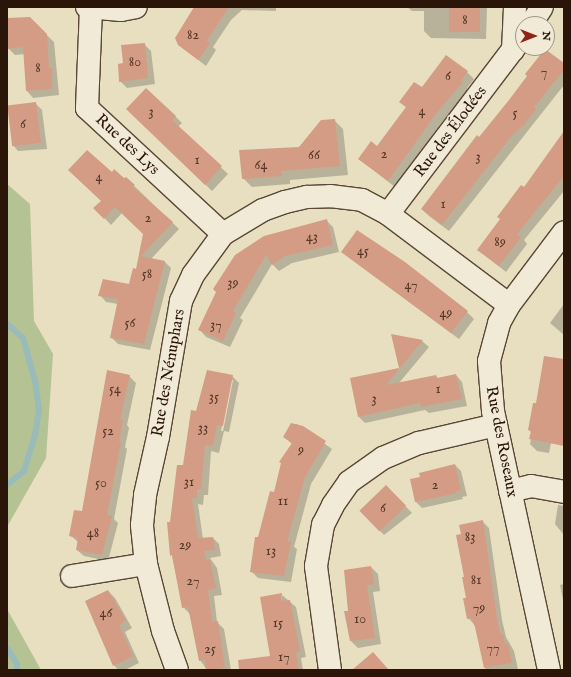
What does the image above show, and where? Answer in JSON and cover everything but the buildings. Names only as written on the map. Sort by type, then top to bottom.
[{"type":"street","points":[[89,7],[121,10],[136,7]]},
{"type":"street","name":"Rue des Lys","points":[[89,7],[87,108],[223,234]]},
{"type":"street","points":[[536,16],[542,7]]},
{"type":"street","name":"Rue des Élodées","points":[[388,214],[515,47]]},
{"type":"street","name":"Rue des Nénuphars","points":[[177,670],[161,624],[146,564],[142,525],[145,495],[158,437],[178,314],[193,276],[223,234],[262,210],[307,197],[330,196],[362,200],[388,214],[509,305]]},
{"type":"street","name":"Rue des Roseaux","points":[[549,670],[496,425],[489,384],[489,361],[499,323],[509,305],[564,232]]},
{"type":"street","points":[[330,670],[316,566],[323,525],[333,505],[349,482],[388,455],[419,443],[496,425]]},
{"type":"street","points":[[510,491],[532,486],[564,492]]},
{"type":"street","points":[[72,576],[146,564]]},
{"type":"green space","points":[[7,184],[30,204],[34,321],[53,354],[46,458],[7,527]]},
{"type":"green space","points":[[7,609],[41,670],[7,670]]},
{"type":"waterway","points":[[7,324],[23,338],[35,381],[39,410],[35,435],[24,471],[7,485]]},
{"type":"waterway","points":[[7,648],[17,664],[17,670]]}]
